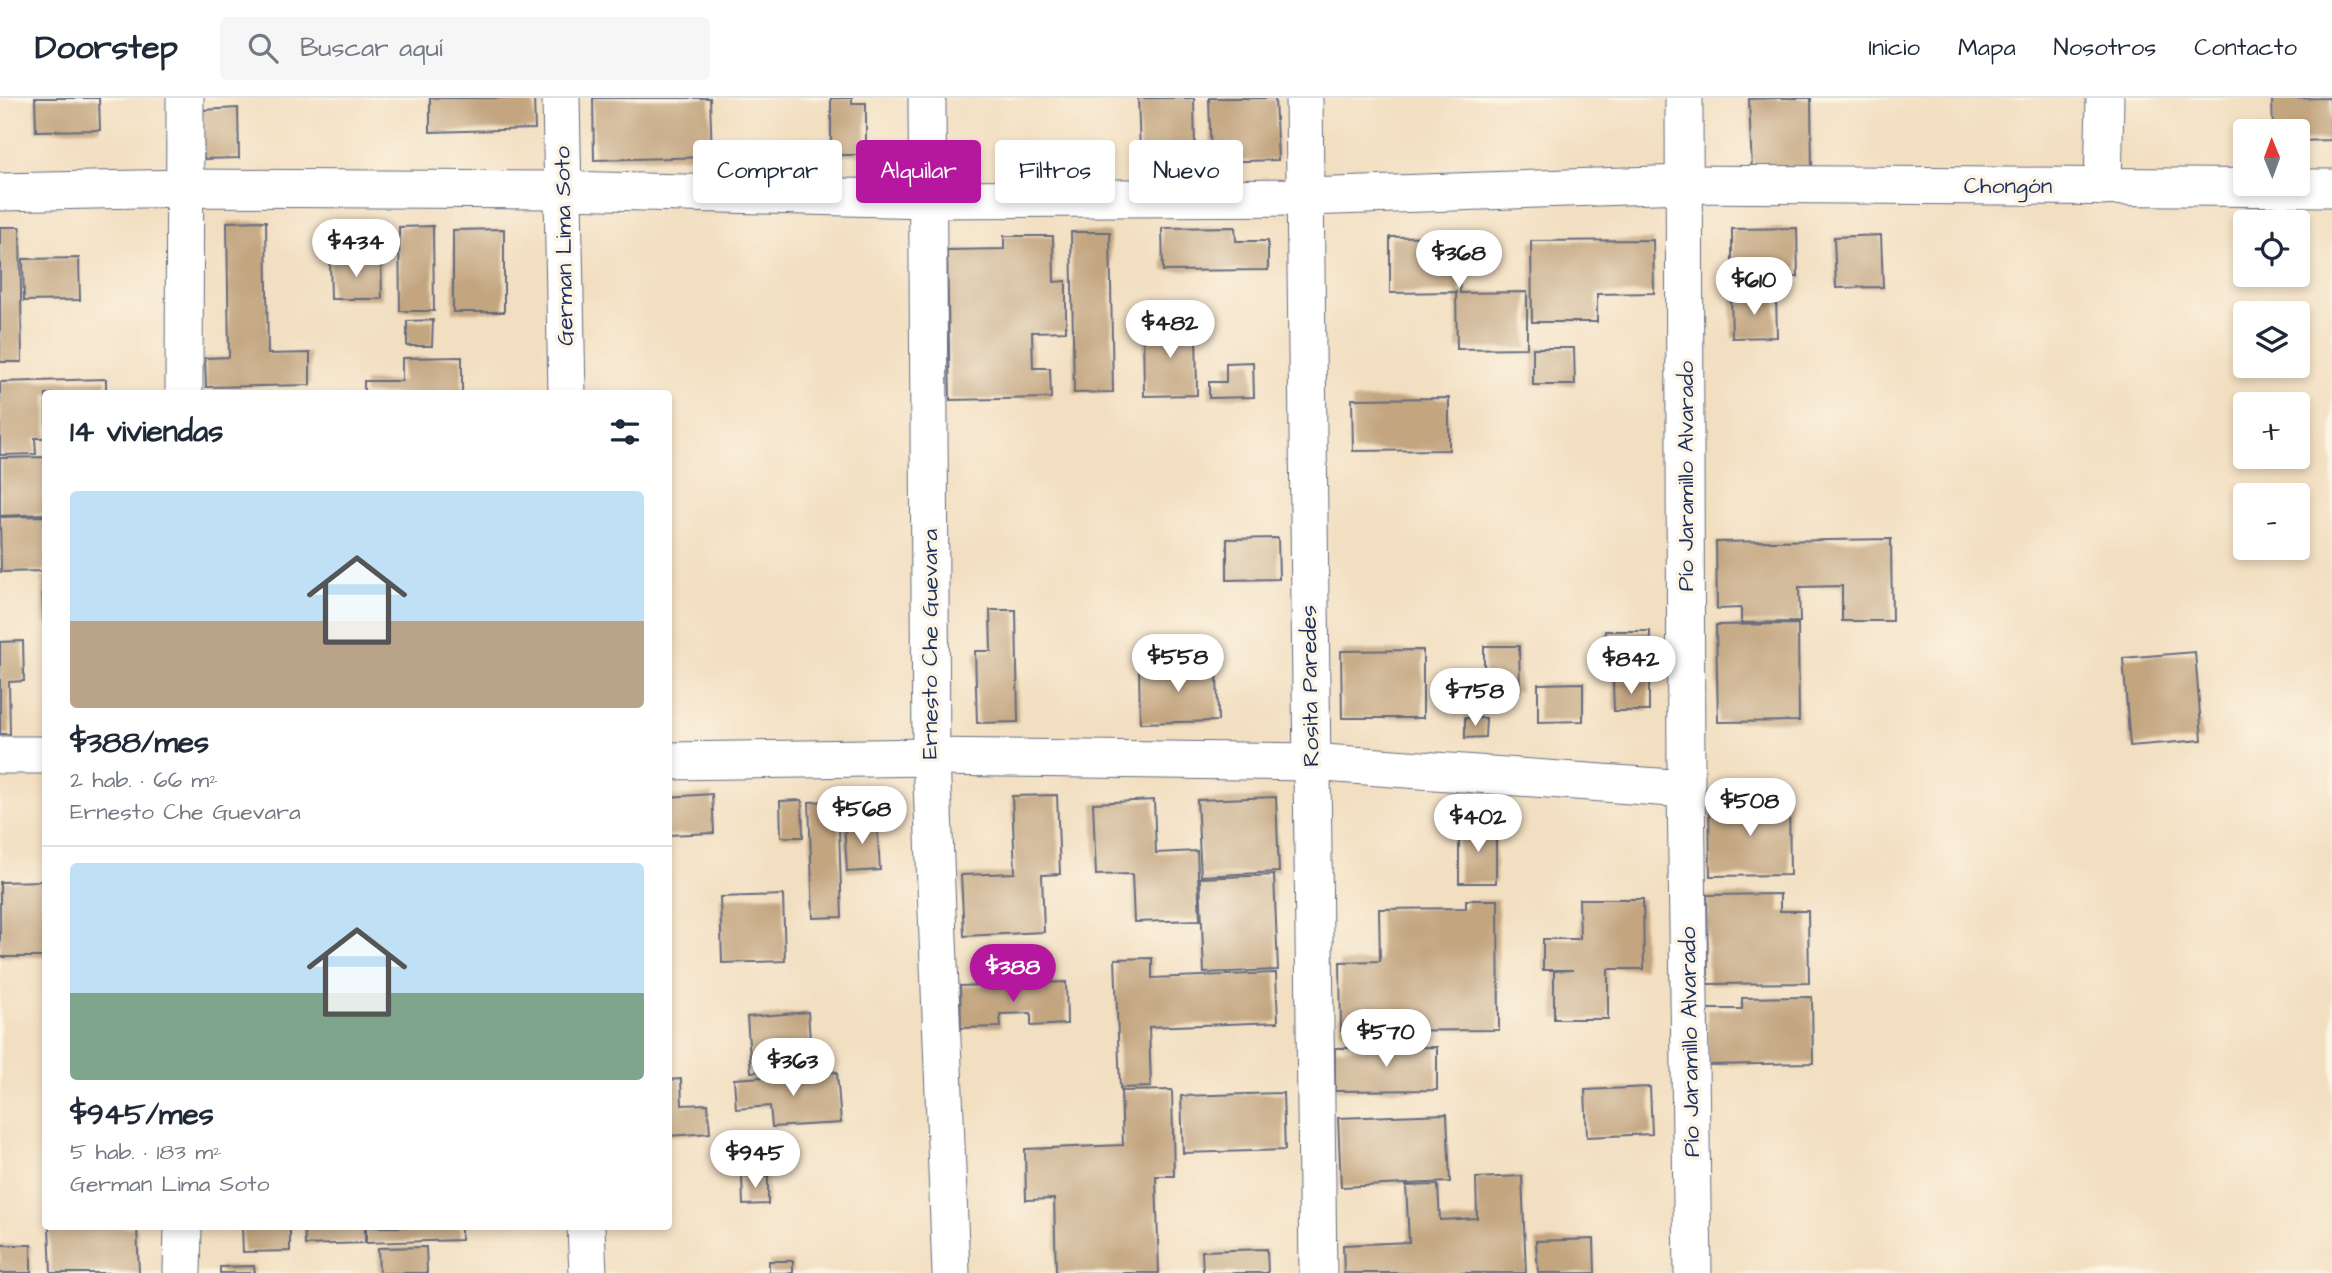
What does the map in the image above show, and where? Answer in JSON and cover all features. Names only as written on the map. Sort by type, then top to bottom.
[{"type":"street","points":[[184,98],[184,390]]},
{"type":"street","name":"German Lima Soto","points":[[561,98],[567,390]]},
{"type":"street","name":"Ernesto Che Guevara","points":[[927,98],[927,140]]},
{"type":"street","name":"Rosita Paredes","points":[[1304,98],[1318,1273]]},
{"type":"street","name":"Pío Jaramillo Alvarado","points":[[1684,98],[1686,789],[1693,1273]]},
{"type":"street","points":[[2104,187],[2105,98]]},
{"type":"street","name":"Chongón","points":[[981,200],[1306,197],[1684,184],[2332,188]]},
{"type":"street","name":"Chongón","points":[[0,192],[186,188],[564,190],[856,198]]},
{"type":"street","name":"Ernesto Che Guevara","points":[[928,203],[931,757],[951,1273]]},
{"type":"street","points":[[0,755],[42,755]]},
{"type":"street","points":[[672,761],[931,757],[1310,761],[1686,789]]},
{"type":"street","points":[[182,1273],[183,1230]]},
{"type":"street","points":[[586,1230],[588,1273]]},
{"type":"building","points":[[35,98],[99,98],[100,130],[36,131]]},
{"type":"building","points":[[430,98],[534,98],[535,129],[430,132]]},
{"type":"building","points":[[593,98],[710,98],[711,140],[693,140],[693,157],[594,160]]},
{"type":"building","points":[[831,98],[852,98],[852,103],[866,103],[866,140],[856,140],[856,155],[842,155],[842,140],[831,140]]},
{"type":"building","points":[[1138,98],[1194,98],[1195,140],[1140,140]]},
{"type":"building","points":[[1209,98],[1275,98],[1278,160],[1243,161],[1243,140],[1210,140]]},
{"type":"building","points":[[1811,98],[1812,170],[1752,172],[1749,99]]},
{"type":"building","points":[[2330,98],[2331,140],[2310,141],[2310,119],[2273,119],[2272,99]]},
{"type":"building","points":[[238,108],[239,158],[204,159],[202,110]]},
{"type":"building","points":[[266,221],[268,354],[310,353],[310,385],[206,387],[205,358],[229,357],[227,222]]},
{"type":"building","points":[[433,226],[434,311],[400,311],[399,227]]},
{"type":"building","points":[[0,227],[20,227],[22,362],[0,362]]},
{"type":"building","points":[[1235,227],[1236,241],[1268,241],[1268,270],[1163,271],[1162,228]]},
{"type":"building","points":[[1797,228],[1798,277],[1732,279],[1732,229]]},
{"type":"building","points":[[504,229],[504,312],[453,312],[453,230]]},
{"type":"building","points":[[1071,232],[1110,232],[1113,392],[1074,393]]},
{"type":"building","points":[[1881,235],[1883,287],[1836,288],[1834,237]]},
{"type":"building","points":[[1004,236],[1053,236],[1054,282],[1066,281],[1066,331],[1032,332],[1033,368],[1050,368],[1051,398],[950,400],[947,250],[1004,249]]},
{"type":"building","points":[[1474,236],[1474,268],[1459,268],[1460,293],[1527,292],[1527,348],[1457,349],[1456,292],[1390,293],[1390,237]]},
{"type":"building","points":[[1653,240],[1654,293],[1597,294],[1597,322],[1532,322],[1531,241]]},
{"type":"building","points":[[79,258],[80,300],[24,301],[23,259]]},
{"type":"building","points":[[330,259],[381,259],[382,299],[331,299]]},
{"type":"building","points":[[1776,295],[1777,337],[1732,338],[1731,296]]},
{"type":"building","points":[[433,320],[432,346],[407,346],[407,321]]},
{"type":"building","points":[[1196,324],[1197,395],[1144,396],[1143,325]]},
{"type":"building","points":[[1533,348],[1574,348],[1575,385],[1533,385]]},
{"type":"building","points":[[462,357],[462,390],[364,390],[364,381],[402,381],[402,358]]},
{"type":"building","points":[[1253,362],[1254,397],[1209,398],[1209,382],[1226,382],[1226,363]]},
{"type":"building","points":[[106,379],[106,390],[42,390],[42,438],[35,438],[36,454],[0,455],[0,382]]},
{"type":"building","points":[[1449,398],[1449,450],[1353,451],[1352,399]]},
{"type":"building","points":[[42,457],[42,514],[0,516],[0,458]]},
{"type":"building","points":[[42,516],[42,571],[1,572],[0,517]]},
{"type":"building","points":[[1278,538],[1279,579],[1227,580],[1227,539]]},
{"type":"building","points":[[1891,539],[1892,621],[1842,621],[1842,586],[1799,587],[1800,622],[1741,623],[1741,608],[1717,609],[1716,542]]},
{"type":"building","points":[[990,610],[1016,610],[1018,722],[977,723],[975,651],[991,651]]},
{"type":"building","points":[[1798,624],[1799,721],[1718,722],[1716,625]]},
{"type":"building","points":[[1605,631],[1650,631],[1650,680],[1606,680]]},
{"type":"building","points":[[23,641],[24,681],[9,682],[10,734],[0,734],[0,642]]},
{"type":"building","points":[[1484,646],[1519,646],[1520,692],[1484,692]]},
{"type":"building","points":[[1423,650],[1423,718],[1342,718],[1341,651]]},
{"type":"building","points":[[2195,652],[2202,740],[2130,746],[2123,658]]},
{"type":"building","points":[[1217,666],[1218,721],[1140,723],[1139,667]]},
{"type":"building","points":[[1613,681],[1649,681],[1649,711],[1614,711]]},
{"type":"building","points":[[1583,683],[1583,721],[1538,722],[1538,684]]},
{"type":"building","points":[[1465,718],[1486,718],[1485,737],[1465,738]]},
{"type":"building","points":[[712,794],[714,833],[672,835],[672,797]]},
{"type":"building","points":[[1057,795],[1060,874],[1042,875],[1044,932],[964,936],[961,875],[1015,873],[1012,796]]},
{"type":"building","points":[[1276,797],[1279,872],[1201,876],[1197,800]]},
{"type":"building","points":[[1789,799],[1790,875],[1710,876],[1709,800]]},
{"type":"building","points":[[802,800],[803,837],[781,837],[780,801]]},
{"type":"building","points":[[1154,800],[1156,853],[1197,851],[1200,920],[1134,922],[1132,874],[1096,875],[1093,803]]},
{"type":"building","points":[[838,801],[842,917],[813,918],[809,802]]},
{"type":"building","points":[[877,820],[880,870],[847,872],[844,822]]},
{"type":"building","points":[[1459,824],[1496,824],[1496,883],[1459,883]]},
{"type":"building","points":[[1274,875],[1278,970],[1204,973],[1200,878]]},
{"type":"building","points":[[42,881],[42,957],[0,957],[0,882]]},
{"type":"building","points":[[1780,894],[1780,911],[1808,911],[1809,983],[1708,984],[1707,895]]},
{"type":"building","points":[[783,895],[785,961],[722,963],[720,897]]},
{"type":"building","points":[[1579,899],[1643,899],[1644,969],[1608,969],[1608,1019],[1554,1019],[1554,971],[1573,970],[1543,970],[1543,939],[1580,939]]},
{"type":"building","points":[[1466,900],[1498,900],[1499,1030],[1341,1031],[1340,962],[1380,961],[1379,909],[1466,908]]},
{"type":"building","points":[[1152,958],[1152,978],[1276,973],[1278,1022],[1149,1027],[1151,1087],[1120,1088],[1115,959]]},
{"type":"building","points":[[1066,982],[1067,1024],[1031,1026],[1031,1013],[1000,1014],[1001,1027],[961,1028],[960,986]]},
{"type":"building","points":[[1812,997],[1813,1063],[1708,1065],[1707,1009],[1742,1009],[1742,998]]},
{"type":"building","points":[[808,1012],[812,1068],[751,1072],[747,1017]]},
{"type":"building","points":[[1437,1047],[1437,1090],[1335,1091],[1335,1048]]},
{"type":"building","points":[[837,1072],[841,1123],[772,1127],[770,1106],[736,1109],[734,1079]]},
{"type":"building","points":[[681,1079],[682,1105],[708,1104],[710,1133],[672,1136],[672,1080]]},
{"type":"building","points":[[1650,1087],[1652,1134],[1587,1137],[1585,1090]]},
{"type":"building","points":[[1172,1090],[1174,1176],[1156,1176],[1159,1273],[1056,1273],[1054,1199],[1026,1200],[1025,1149],[1123,1145],[1121,1091]]},
{"type":"building","points":[[1283,1093],[1285,1150],[1183,1153],[1181,1096]]},
{"type":"building","points":[[1447,1114],[1450,1182],[1341,1187],[1338,1118]]},
{"type":"building","points":[[742,1176],[768,1176],[768,1204],[743,1205]]},
{"type":"building","points":[[1522,1176],[1526,1273],[1344,1273],[1343,1245],[1409,1242],[1406,1186],[1438,1185],[1440,1220],[1477,1218],[1476,1178]]},
{"type":"building","points":[[49,1230],[137,1230],[139,1273],[51,1273]]},
{"type":"building","points":[[242,1230],[290,1230],[290,1251],[243,1252]]},
{"type":"building","points":[[304,1230],[365,1230],[365,1243],[305,1245]]},
{"type":"building","points":[[366,1230],[461,1230],[461,1240],[366,1243]]},
{"type":"building","points":[[1594,1239],[1595,1273],[1538,1273],[1536,1241]]},
{"type":"building","points":[[0,1245],[31,1245],[31,1273],[0,1273]]},
{"type":"building","points":[[426,1247],[427,1273],[379,1273],[378,1248]]},
{"type":"building","points":[[1267,1249],[1268,1273],[1203,1273],[1202,1251]]},
{"type":"building","points":[[769,1261],[793,1261],[793,1273],[769,1273]]},
{"type":"building","points":[[254,1266],[255,1273],[220,1273],[220,1267]]}]
